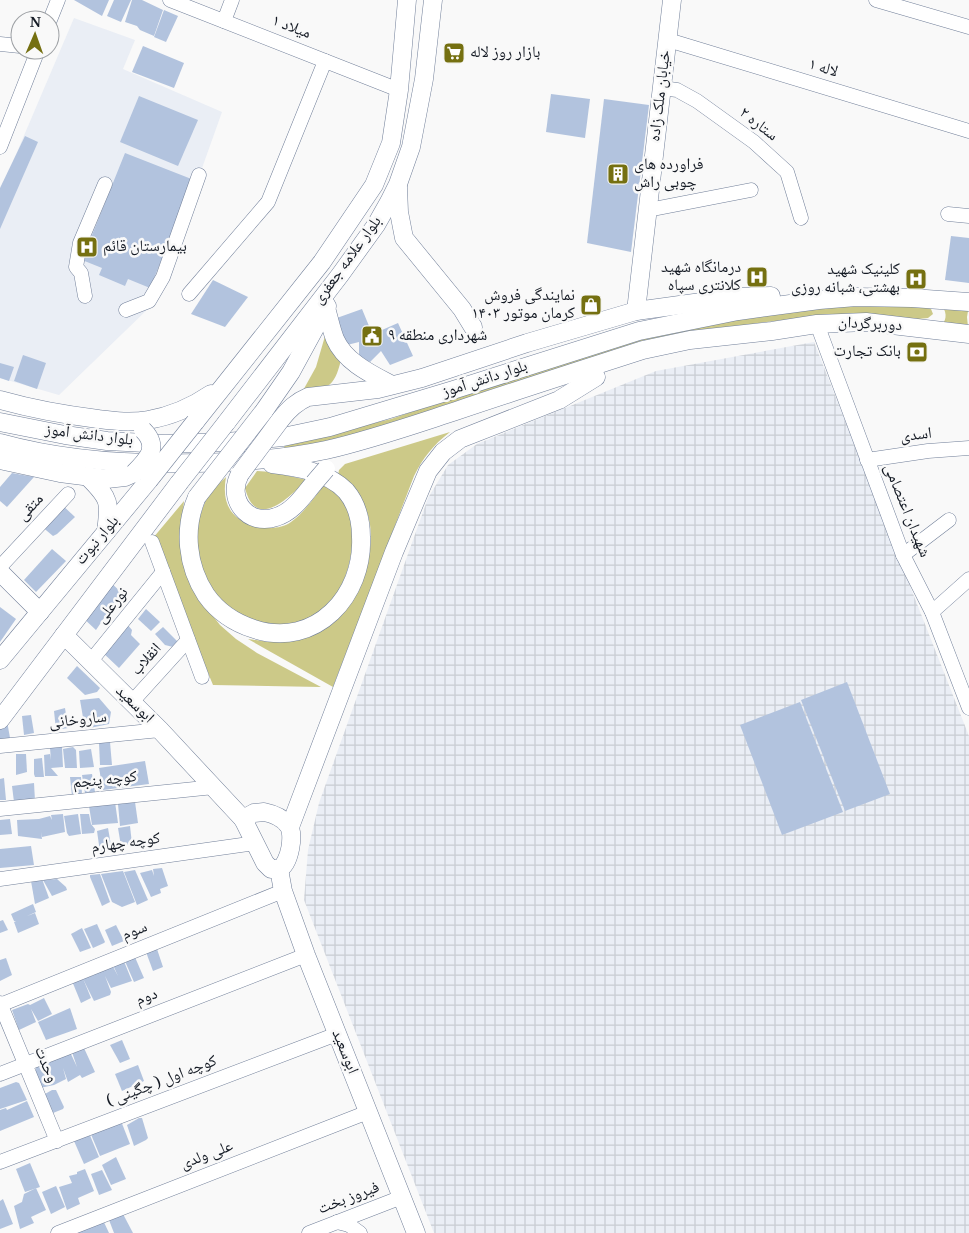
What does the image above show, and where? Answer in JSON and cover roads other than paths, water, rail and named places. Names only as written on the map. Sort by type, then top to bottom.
[{"type":"main road","name":"بلوار علامه جعفری","points":[[195,422],[322,262],[374,185],[392,143],[407,0]]},
{"type":"main road","name":"بلوار علامه جعفری","points":[[179,483],[376,225],[398,184],[411,147],[420,99],[432,0]]},
{"type":"main road","name":"خیابان ملک زاده","points":[[636,311],[672,0]]},
{"type":"main road","points":[[398,184],[399,212],[404,238],[462,309],[473,327]]},
{"type":"main road","points":[[242,468],[292,467],[310,472],[337,484],[354,503],[361,525],[362,545],[360,562],[353,582],[344,599],[322,621],[304,629],[276,633],[259,631],[242,625],[226,616],[212,603],[199,584],[190,551],[189,522],[197,497],[292,372],[326,308],[340,274]]},
{"type":"main road","points":[[772,331],[637,363],[343,457],[332,462],[289,511],[278,517],[266,519],[250,515],[237,502],[236,481],[242,468],[288,410],[299,401],[308,397],[378,389],[422,378],[527,343],[636,311],[738,297],[776,296],[819,300]]},
{"type":"main road","name":"بلوار دانش آموز","points":[[0,422],[107,441],[165,444],[283,438],[330,427],[639,331],[738,311],[856,297],[969,302]]},
{"type":"main road","points":[[912,298],[935,306],[939,312],[938,318],[932,323],[915,328]]},
{"type":"main road","points":[[326,308],[335,340],[348,357],[369,373],[392,385]]},
{"type":"main road","name":"دوربرگردان","points":[[772,331],[817,324],[866,322],[969,334]]},
{"type":"main road","name":"بلوار دانش آموز","points":[[0,443],[67,458],[110,463],[242,468],[354,443],[643,350],[690,340],[772,331]]},
{"type":"main road","points":[[279,869],[286,863],[291,842],[290,827],[394,552],[428,471],[443,452],[460,439],[559,400],[596,376]]},
{"type":"main road","points":[[0,400],[68,415],[124,422],[146,421],[173,414],[199,402],[223,386]]},
{"type":"main road","points":[[0,460],[18,466],[89,478],[116,479],[142,477],[152,448],[150,438],[143,430],[124,422]]},
{"type":"main road","name":"بلوار نبوت","points":[[0,660],[106,532],[142,477],[195,422]]},
{"type":"main road","points":[[89,478],[108,500],[109,509],[106,532]]},
{"type":"main road","name":"بلوار نبوت","points":[[0,720],[179,483]]},
{"type":"main road","points":[[4,579],[40,612]]},
{"type":"main road","name":"ابوسعید","points":[[64,636],[214,786],[244,819],[265,863],[272,869],[279,869],[284,891],[306,955],[416,1233]]},
{"type":"main road","points":[[244,819],[254,813],[264,812],[283,819],[290,827]]},
{"type":"street","name":"میلاد ۱","points":[[170,0],[399,90]]},
{"type":"street","points":[[224,21],[232,0]]},
{"type":"street","points":[[876,0],[969,27]]},
{"type":"street","name":"لاله ۱","points":[[668,40],[969,131]]},
{"type":"street","points":[[0,147],[34,60]]},
{"type":"street","points":[[189,294],[268,202],[325,60]]},
{"type":"street","name":"ستاره ۲","points":[[662,88],[677,90],[697,101],[754,142],[787,172],[801,218]]},
{"type":"street","points":[[126,310],[149,301],[163,277],[199,175]]},
{"type":"street","points":[[85,296],[81,273],[76,267],[80,243],[106,184]]},
{"type":"street","points":[[648,210],[752,190]]},
{"type":"street","points":[[948,214],[969,216]]},
{"type":"street","name":"شهیدان اعتصامی","points":[[817,324],[903,554],[932,612],[969,708]]},
{"type":"street","name":"اسدی","points":[[867,460],[928,451],[969,448]]},
{"type":"street","name":"متقی","points":[[0,567],[68,494]]},
{"type":"street","points":[[903,554],[949,520]]},
{"type":"street","points":[[152,542],[202,677]]},
{"type":"street","name":"نورعلی","points":[[90,662],[163,572]]},
{"type":"street","points":[[932,612],[969,579]]},
{"type":"street","name":"انقلاب","points":[[131,703],[188,640]]},
{"type":"street","name":"ساروخانی","points":[[0,746],[160,730]]},
{"type":"street","name":"کوچه پنجم","points":[[0,809],[214,786]]},
{"type":"street","name":"کوچه چهارم","points":[[0,879],[256,843]]},
{"type":"street","name":"سوم","points":[[0,1004],[284,891]]},
{"type":"street","name":"دوم","points":[[0,1074],[306,955]]},
{"type":"street","name":"وحدت","points":[[0,1004],[57,1141]]},
{"type":"street","name":"کوچه اول ( چگینی )","points":[[0,1162],[337,1034]]},
{"type":"street","name":"علی ولدی","points":[[58,1233],[368,1112]]},
{"type":"street","name":"فیروز بخت","points":[[309,1233],[402,1197]]},
{"type":"street","points":[[337,1222],[349,1224],[360,1233]]},
{"type":"place","name":"بازار روز لاله","points":[[454,53]]},
{"type":"place","name":"فراورده های چوبی راش","points":[[618,174]]},
{"type":"place","name":"بیمارستان قائم","points":[[87,247]]},
{"type":"place","name":"درمانگاه شهید کلانتری سپاه","points":[[757,277]]},
{"type":"place","name":"کلینیک شهید بهشتی، شبانه روزی","points":[[916,279]]},
{"type":"place","name":"نمایندگی فروش ۱۴۰۳ کرمان موتور","points":[[591,305]]},
{"type":"place","name":"شهرداری منطقه ۹","points":[[372,336]]},
{"type":"place","name":"بانک تجارت","points":[[917,352]]}]
